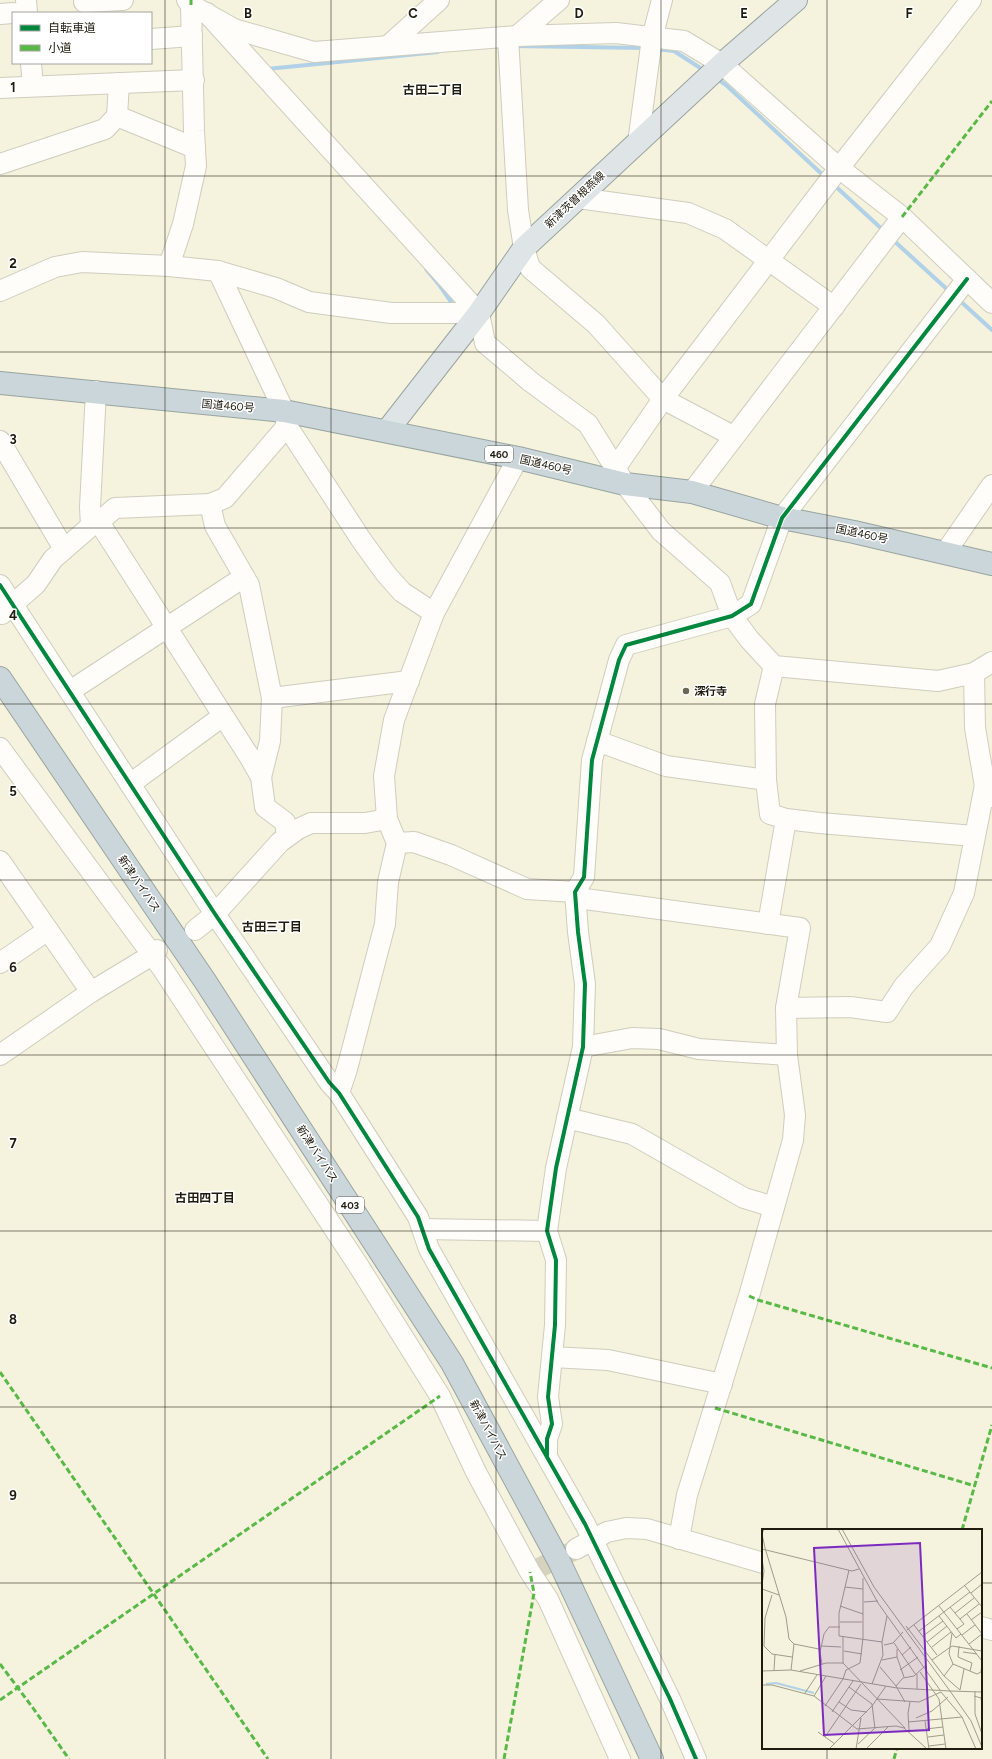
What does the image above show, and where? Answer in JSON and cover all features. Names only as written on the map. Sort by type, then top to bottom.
[{"type":"highway","name":"国道460号","points":[[0,383],[96,391],[196,404],[286,419],[387,431],[518,458],[621,475],[692,492],[782,518],[854,532],[992,564]]},
{"type":"highway","name":"新津バイパス","points":[[0,678],[205,981],[452,1363],[559,1561],[652,1759]]},
{"type":"main road","name":"新津茨曽根燕線","points":[[387,431],[479,313],[524,248],[714,71],[796,0]]},
{"type":"street","points":[[26,0],[27,12]]},
{"type":"street","points":[[84,2],[123,0]]},
{"type":"street","points":[[388,46],[439,0]]},
{"type":"street","points":[[513,37],[559,0]]},
{"type":"street","points":[[638,143],[652,38],[662,0]]},
{"type":"street","points":[[621,475],[663,399],[839,168],[971,0]]},
{"type":"street","points":[[195,6],[234,29],[314,52],[513,37],[616,32],[652,38],[684,41],[714,71],[902,218],[992,303]]},
{"type":"street","points":[[169,266],[183,224],[196,166],[192,36],[195,6]]},
{"type":"street","points":[[195,6],[479,313],[485,343],[531,382],[588,424],[621,475],[661,530],[720,583],[732,616],[749,639],[774,666],[938,681],[974,673],[992,662]]},
{"type":"street","points":[[0,14],[12,14]]},
{"type":"street","points":[[152,39],[192,36]]},
{"type":"street","points":[[513,37],[518,210],[524,248],[530,268],[596,324],[663,399],[733,436]]},
{"type":"street","points":[[31,64],[33,86]]},
{"type":"street","points":[[0,88],[194,80]]},
{"type":"street","points":[[0,164],[105,129],[118,116],[119,82]]},
{"type":"street","points":[[118,116],[195,148]]},
{"type":"street","points":[[578,198],[688,213],[725,229],[834,307]]},
{"type":"street","points":[[692,492],[733,436],[902,218]]},
{"type":"street","points":[[0,291],[55,267],[82,262],[169,266],[218,271],[276,288],[310,302],[391,313],[479,313]]},
{"type":"street","points":[[218,271],[286,419],[362,541],[386,574],[402,592],[434,613]]},
{"type":"street","points":[[547,1455],[547,1439],[552,1424],[548,1397],[554,1325],[556,1260],[548,1231],[556,1168],[583,1047],[585,984],[578,932],[575,892],[584,877],[592,760],[619,660],[626,645],[732,616],[751,604],[782,518],[967,279]]},
{"type":"street","points":[[96,391],[90,507],[95,524],[167,629],[261,777]]},
{"type":"street","points":[[8,610],[36,584],[53,559],[115,508],[126,506],[210,504],[225,498],[286,419]]},
{"type":"street","points":[[0,441],[64,549]]},
{"type":"street","points":[[338,1093],[347,1069],[385,924],[388,882],[397,843],[387,819],[384,776],[394,720],[434,613],[518,458]]},
{"type":"street","points":[[945,554],[992,485]]},
{"type":"street","points":[[210,504],[215,526],[249,585],[272,698],[270,741],[261,777],[265,807],[286,822],[287,836]]},
{"type":"street","points":[[70,691],[167,629],[244,577]]},
{"type":"street","points":[[0,585],[8,610],[70,691],[215,914],[338,1093],[418,1217],[429,1249],[586,1524],[584,1544],[670,1699],[696,1759]]},
{"type":"street","points":[[774,666],[765,704],[766,780],[770,814],[786,819],[974,836]]},
{"type":"street","points":[[974,673],[976,728],[988,804],[992,812]]},
{"type":"street","points":[[272,698],[409,681]]},
{"type":"street","points":[[130,784],[223,716]]},
{"type":"street","points":[[597,742],[666,766],[766,780]]},
{"type":"street","points":[[0,748],[155,953],[162,968],[358,1264],[440,1396],[476,1472],[535,1570],[620,1759]]},
{"type":"street","points":[[786,1008],[850,1007],[887,1012],[904,986],[940,946],[964,892],[985,785]]},
{"type":"street","points":[[195,930],[215,914],[287,836],[311,823],[365,823],[387,819]]},
{"type":"street","points":[[768,924],[786,819]]},
{"type":"street","points":[[397,843],[414,842],[451,855],[527,889],[575,892],[584,899],[800,928],[786,1008],[787,1055],[795,1115],[793,1140],[722,1384],[687,1495],[679,1539]]},
{"type":"street","points":[[0,861],[7,887],[48,930],[91,992]]},
{"type":"street","points":[[0,963],[48,930]]},
{"type":"street","points":[[0,1055],[91,992],[155,953]]},
{"type":"street","points":[[583,1047],[632,1038],[659,1039],[700,1049],[787,1055]]},
{"type":"street","points":[[567,1118],[632,1134],[744,1198],[774,1207]]},
{"type":"street","points":[[423,1229],[548,1231]]},
{"type":"street","points":[[552,1357],[608,1360],[722,1384]]},
{"type":"street","points":[[584,1544],[608,1532],[626,1528],[647,1529],[762,1563]]},
{"type":"street","points":[[982,1627],[992,1630]]},
{"type":"waterway","points":[[514,46],[645,48]]},
{"type":"waterway","points":[[656,49],[674,51],[705,71]]},
{"type":"waterway","points":[[267,69],[438,52]]},
{"type":"waterway","points":[[716,78],[726,85],[825,177]]},
{"type":"waterway","points":[[833,184],[884,231]]},
{"type":"waterway","points":[[892,239],[950,292]]},
{"type":"waterway","points":[[426,269],[454,306]]},
{"type":"waterway","points":[[958,299],[992,330]]},
{"type":"tunnel","points":[[539,1568],[573,1551]]},
{"type":"marked path","points":[[191,0],[191,5]]},
{"type":"marked path","points":[[902,217],[992,101]]},
{"type":"marked path","points":[[749,1296],[758,1300],[992,1368]]},
{"type":"marked path","points":[[0,1372],[268,1759]]},
{"type":"marked path","points":[[0,1700],[440,1396]]},
{"type":"marked path","points":[[715,1408],[975,1486]]},
{"type":"marked path","points":[[962,1529],[992,1425]]},
{"type":"marked path","points":[[504,1759],[534,1593],[530,1572]]},
{"type":"marked path","points":[[0,1664],[69,1759]]},
{"type":"marked path","points":[[894,1759],[897,1749]]},
{"type":"cycle path","points":[[547,1455],[547,1439],[552,1424],[548,1397],[555,1325],[556,1260],[547,1231],[556,1168],[583,1047],[585,984],[578,932],[575,892],[584,877],[592,760],[619,660],[626,645],[732,616],[751,604],[782,518],[967,279]]},
{"type":"cycle path","points":[[0,585],[215,914],[329,1082],[339,1093],[418,1217],[429,1249],[585,1524],[670,1699],[696,1759]]},
{"type":"place","name":"深行寺","points":[[686,691]]},
{"type":"district","name":"古田二丁目","points":[[433,90]]},
{"type":"district","name":"古田三丁目","points":[[272,927]]},
{"type":"district","name":"古田四丁目","points":[[205,1198]]}]
